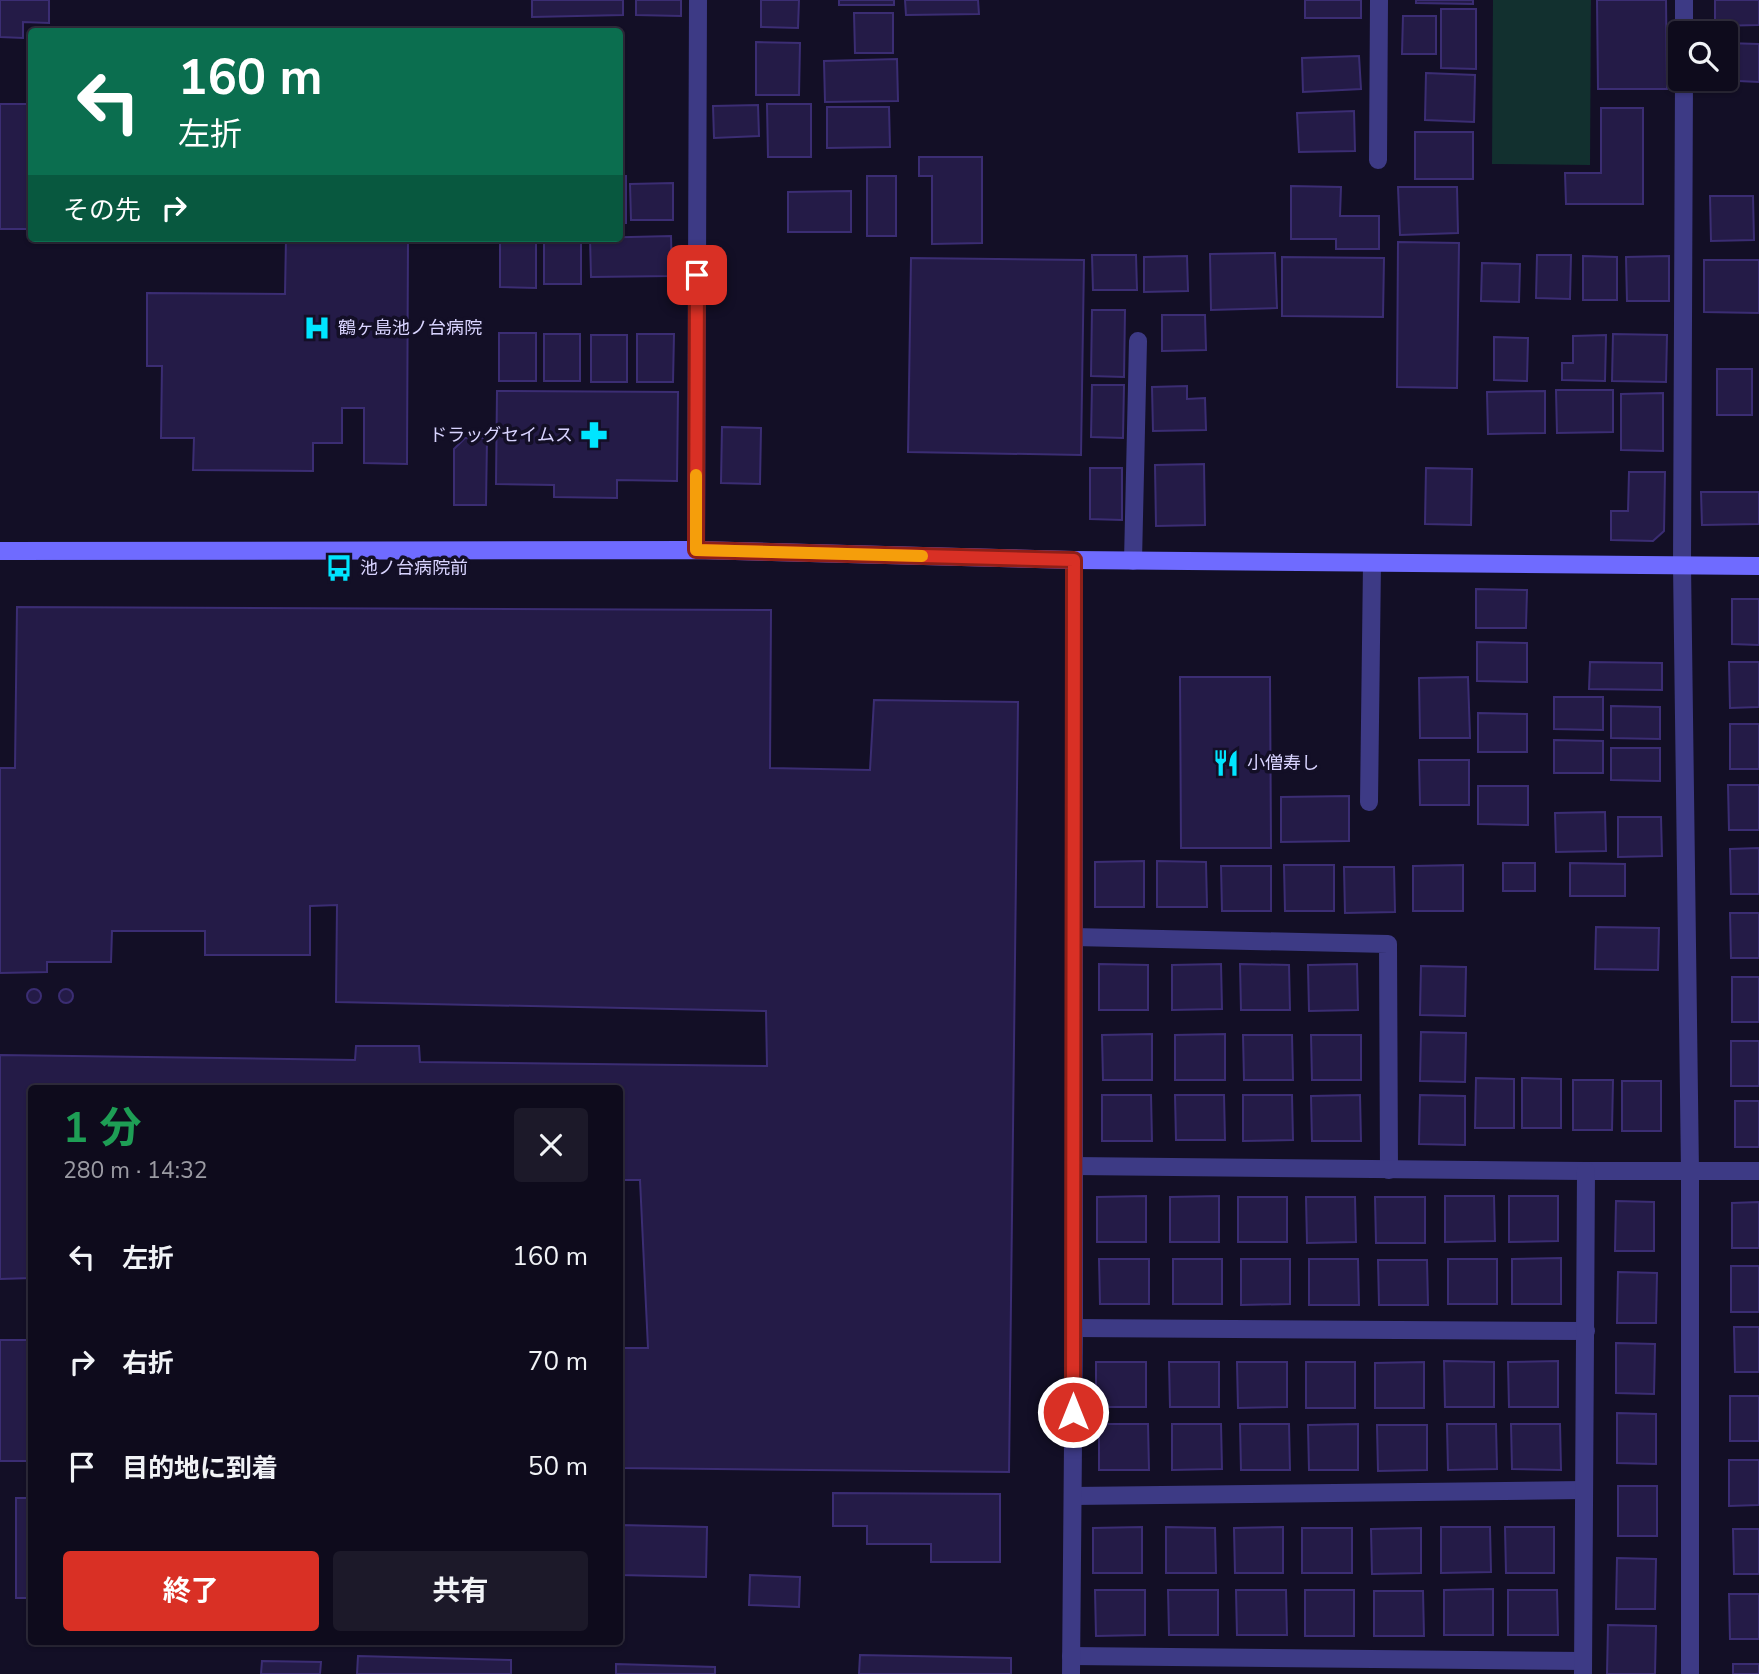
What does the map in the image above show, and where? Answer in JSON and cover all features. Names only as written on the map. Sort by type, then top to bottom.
[{"type":"street","points":[[696,550],[698,0]]},
{"type":"street","points":[[1378,160],[1379,0]]},
{"type":"street","points":[[1684,0],[1684,21]]},
{"type":"street","points":[[1684,91],[1682,565],[1690,1171],[1690,1674]]},
{"type":"street","points":[[1133,561],[1138,341]]},
{"type":"street","points":[[0,551],[696,550],[1133,561],[1759,566]]},
{"type":"street","points":[[1071,1674],[1074,560]]},
{"type":"street","points":[[1369,802],[1373,563]]},
{"type":"street","points":[[1074,937],[1388,944],[1389,1170]]},
{"type":"street","points":[[1074,1166],[1759,1171]]},
{"type":"street","points":[[1071,1656],[1583,1667],[1586,1171]]},
{"type":"street","points":[[1074,1328],[1586,1331]]},
{"type":"street","points":[[1073,1496],[1584,1490]]},
{"type":"green space","points":[[1493,0],[1591,0],[1590,165],[1492,164]]},
{"type":"building","points":[[0,0],[49,0],[49,23],[23,22],[23,38],[0,37]]},
{"type":"building","points":[[532,0],[623,0],[623,15],[532,17]]},
{"type":"building","points":[[636,0],[681,0],[681,16],[636,15]]},
{"type":"building","points":[[761,0],[799,0],[798,28],[761,27]]},
{"type":"building","points":[[839,0],[894,0],[894,5],[839,5]]},
{"type":"building","points":[[905,0],[978,0],[979,14],[906,15]]},
{"type":"building","points":[[1305,0],[1361,0],[1361,18],[1305,18]]},
{"type":"building","points":[[1416,0],[1473,0],[1473,4],[1416,3]]},
{"type":"building","points":[[1597,0],[1666,0],[1667,89],[1598,89]]},
{"type":"building","points":[[1715,0],[1759,0],[1759,25],[1738,25],[1738,21],[1715,21]]},
{"type":"building","points":[[1441,9],[1476,9],[1476,69],[1441,68]]},
{"type":"building","points":[[854,13],[893,13],[893,53],[855,53]]},
{"type":"building","points":[[1403,16],[1436,16],[1436,54],[1402,54]]},
{"type":"building","points":[[756,42],[800,43],[799,95],[756,95]]},
{"type":"building","points":[[1738,43],[1759,44],[1759,82],[1738,81]]},
{"type":"building","points":[[1359,56],[1361,89],[1303,92],[1302,58]]},
{"type":"building","points":[[897,59],[898,101],[825,102],[824,61]]},
{"type":"building","points":[[1426,73],[1475,75],[1474,122],[1425,120]]},
{"type":"building","points":[[0,104],[28,104],[28,229],[0,229]]},
{"type":"building","points":[[767,104],[811,104],[811,157],[768,157]]},
{"type":"building","points":[[758,105],[759,136],[714,138],[713,106]]},
{"type":"building","points":[[827,107],[889,107],[890,147],[827,148]]},
{"type":"building","points":[[1601,108],[1643,108],[1643,204],[1566,204],[1565,173],[1601,173]]},
{"type":"building","points":[[1354,111],[1355,151],[1299,152],[1297,113]]},
{"type":"building","points":[[1415,132],[1473,132],[1473,179],[1415,179]]},
{"type":"building","points":[[919,157],[982,157],[982,243],[932,244],[932,176],[919,176]]},
{"type":"building","points":[[623,176],[626,176],[626,223],[623,223]]},
{"type":"building","points":[[867,176],[896,176],[896,236],[867,236]]},
{"type":"building","points":[[673,183],[673,220],[631,220],[630,184]]},
{"type":"building","points":[[1291,186],[1341,187],[1340,216],[1379,216],[1379,249],[1336,249],[1336,239],[1291,239]]},
{"type":"building","points":[[1398,187],[1457,187],[1458,233],[1400,235]]},
{"type":"building","points":[[851,191],[851,232],[788,232],[788,192]]},
{"type":"building","points":[[1710,196],[1753,196],[1754,240],[1711,241]]},
{"type":"building","points":[[671,236],[672,276],[591,277],[590,242],[623,242],[623,237]]},
{"type":"building","points":[[286,242],[408,242],[407,464],[364,463],[364,408],[342,408],[342,443],[313,443],[313,471],[193,470],[194,438],[161,438],[162,366],[147,366],[147,293],[285,294]]},
{"type":"building","points":[[500,242],[536,242],[536,288],[500,287]]},
{"type":"building","points":[[544,242],[581,242],[581,284],[544,284]]},
{"type":"building","points":[[1398,242],[1459,243],[1457,388],[1397,387]]},
{"type":"building","points":[[1275,253],[1277,308],[1211,310],[1210,254]]},
{"type":"building","points":[[1092,255],[1136,255],[1137,290],[1093,290]]},
{"type":"building","points":[[1537,255],[1571,255],[1570,299],[1536,298]]},
{"type":"building","points":[[1187,256],[1188,291],[1144,292],[1144,257]]},
{"type":"building","points":[[1583,256],[1617,257],[1617,300],[1583,300]]},
{"type":"building","points":[[1669,256],[1669,301],[1627,301],[1626,257]]},
{"type":"building","points":[[1282,257],[1384,258],[1383,317],[1282,316]]},
{"type":"building","points":[[911,258],[1084,260],[1081,455],[908,452]]},
{"type":"building","points":[[1704,260],[1759,260],[1759,313],[1704,312]]},
{"type":"building","points":[[1482,263],[1520,264],[1519,302],[1481,301]]},
{"type":"building","points":[[1092,310],[1125,310],[1124,377],[1091,376]]},
{"type":"building","points":[[1162,315],[1205,315],[1206,350],[1162,351]]},
{"type":"building","points":[[499,333],[536,333],[536,381],[499,381]]},
{"type":"building","points":[[544,334],[580,334],[580,381],[544,381]]},
{"type":"building","points":[[637,334],[674,334],[673,382],[637,382]]},
{"type":"building","points":[[1613,334],[1667,335],[1666,382],[1612,381]]},
{"type":"building","points":[[591,335],[627,335],[627,382],[591,382]]},
{"type":"building","points":[[1606,335],[1605,381],[1562,380],[1562,363],[1573,363],[1573,336]]},
{"type":"building","points":[[1494,337],[1528,338],[1527,381],[1494,380]]},
{"type":"building","points":[[1717,369],[1752,369],[1752,415],[1717,415]]},
{"type":"building","points":[[1092,385],[1124,385],[1123,438],[1091,437]]},
{"type":"building","points":[[1187,386],[1187,399],[1205,398],[1206,430],[1153,431],[1152,387]]},
{"type":"building","points":[[1556,390],[1613,390],[1613,432],[1557,433]]},
{"type":"building","points":[[497,391],[678,392],[677,481],[617,480],[617,498],[554,497],[554,485],[496,484]]},
{"type":"building","points":[[1545,391],[1545,433],[1488,434],[1487,392]]},
{"type":"building","points":[[1663,393],[1663,451],[1621,450],[1621,394]]},
{"type":"building","points":[[722,427],[761,428],[760,484],[721,483]]},
{"type":"building","points":[[465,438],[487,438],[486,505],[454,505],[454,449]]},
{"type":"building","points":[[1204,464],[1205,525],[1156,526],[1155,465]]},
{"type":"building","points":[[1090,468],[1122,468],[1122,520],[1090,519]]},
{"type":"building","points":[[1426,468],[1472,469],[1471,525],[1425,524]]},
{"type":"building","points":[[1629,472],[1665,472],[1664,531],[1653,541],[1611,540],[1611,511],[1628,511]]},
{"type":"building","points":[[1701,492],[1759,492],[1759,524],[1702,525]]},
{"type":"building","points":[[1476,589],[1527,590],[1526,628],[1476,628]]},
{"type":"building","points":[[1732,599],[1759,599],[1759,645],[1732,644]]},
{"type":"building","points":[[17,607],[771,610],[770,768],[870,770],[874,700],[1018,702],[1009,1472],[623,1468],[623,1348],[648,1348],[640,1180],[623,1180],[623,1085],[28,1085],[28,1278],[0,1279],[0,1055],[355,1060],[356,1046],[419,1046],[420,1062],[767,1066],[766,1011],[336,1002],[337,905],[310,906],[310,955],[205,955],[205,931],[112,931],[111,962],[47,962],[47,972],[0,973],[0,768],[15,768]]},
{"type":"building","points":[[1477,642],[1527,643],[1527,682],[1477,681]]},
{"type":"building","points":[[1590,662],[1662,663],[1662,690],[1589,689]]},
{"type":"building","points":[[1729,662],[1759,662],[1759,707],[1730,708]]},
{"type":"building","points":[[1180,677],[1270,677],[1271,848],[1181,848]]},
{"type":"building","points":[[1468,677],[1470,738],[1420,738],[1419,678]]},
{"type":"building","points":[[1554,697],[1603,697],[1603,730],[1554,729]]},
{"type":"building","points":[[1611,706],[1660,707],[1660,739],[1611,738]]},
{"type":"building","points":[[1478,713],[1527,714],[1527,752],[1478,752]]},
{"type":"building","points":[[1730,724],[1759,724],[1759,769],[1730,769]]},
{"type":"building","points":[[1554,740],[1603,741],[1603,773],[1554,773]]},
{"type":"building","points":[[1611,748],[1660,748],[1660,781],[1611,780]]},
{"type":"building","points":[[1419,760],[1469,760],[1469,805],[1420,805]]},
{"type":"building","points":[[1728,785],[1759,785],[1759,830],[1729,830]]},
{"type":"building","points":[[1478,786],[1528,786],[1528,825],[1478,824]]},
{"type":"building","points":[[1349,796],[1349,841],[1281,842],[1281,797]]},
{"type":"building","points":[[1605,812],[1606,851],[1556,852],[1555,813]]},
{"type":"building","points":[[1618,817],[1661,817],[1662,856],[1618,857]]},
{"type":"building","points":[[1759,848],[1759,894],[1731,894],[1730,849]]},
{"type":"building","points":[[1144,861],[1144,907],[1095,907],[1095,862]]},
{"type":"building","points":[[1157,861],[1206,862],[1207,907],[1157,907]]},
{"type":"building","points":[[1503,863],[1535,863],[1535,891],[1503,891]]},
{"type":"building","points":[[1570,863],[1625,864],[1625,896],[1570,896]]},
{"type":"building","points":[[1284,865],[1334,865],[1334,911],[1285,911]]},
{"type":"building","points":[[1463,865],[1463,911],[1413,911],[1413,866]]},
{"type":"building","points":[[1221,866],[1271,866],[1271,911],[1222,911]]},
{"type":"building","points":[[1344,867],[1394,867],[1395,912],[1345,913]]},
{"type":"building","points":[[1730,913],[1759,913],[1759,958],[1731,958]]},
{"type":"building","points":[[1596,927],[1659,928],[1658,970],[1595,969]]},
{"type":"building","points":[[1099,964],[1148,965],[1148,1010],[1099,1010]]},
{"type":"building","points":[[1221,964],[1222,1009],[1172,1010],[1172,965]]},
{"type":"building","points":[[1240,964],[1289,965],[1290,1010],[1241,1010]]},
{"type":"building","points":[[1357,964],[1358,1010],[1309,1011],[1308,965]]},
{"type":"building","points":[[1421,966],[1466,967],[1465,1016],[1420,1015]]},
{"type":"building","points":[[1732,977],[1759,977],[1759,1022],[1732,1022]]},
{"type":"building","points":[[31,989],[37,989],[41,996],[37,1003],[31,1003],[27,999],[27,993]]},
{"type":"building","points":[[63,989],[69,989],[73,996],[69,1003],[63,1003],[59,999],[59,993]]},
{"type":"building","points":[[1421,1032],[1466,1033],[1465,1082],[1420,1081]]},
{"type":"building","points":[[1152,1034],[1152,1080],[1103,1080],[1102,1035]]},
{"type":"building","points":[[1225,1034],[1225,1080],[1175,1080],[1175,1035]]},
{"type":"building","points":[[1243,1035],[1292,1035],[1293,1080],[1244,1080]]},
{"type":"building","points":[[1311,1035],[1361,1035],[1361,1080],[1312,1080]]},
{"type":"building","points":[[1731,1041],[1759,1041],[1759,1086],[1731,1086]]},
{"type":"building","points":[[1476,1078],[1514,1079],[1514,1128],[1475,1128]]},
{"type":"building","points":[[1522,1078],[1561,1079],[1561,1128],[1522,1128]]},
{"type":"building","points":[[1573,1080],[1613,1080],[1612,1130],[1573,1130]]},
{"type":"building","points":[[1622,1081],[1661,1081],[1661,1131],[1622,1131]]},
{"type":"building","points":[[1102,1095],[1151,1095],[1152,1141],[1102,1141]]},
{"type":"building","points":[[1175,1095],[1224,1095],[1225,1140],[1176,1140]]},
{"type":"building","points":[[1243,1095],[1292,1095],[1293,1140],[1243,1141]]},
{"type":"building","points":[[1360,1095],[1361,1141],[1312,1141],[1311,1096]]},
{"type":"building","points":[[1420,1095],[1465,1096],[1465,1145],[1419,1144]]},
{"type":"building","points":[[1735,1101],[1759,1101],[1759,1147],[1735,1147]]},
{"type":"building","points":[[1146,1196],[1146,1242],[1097,1242],[1097,1197]]},
{"type":"building","points":[[1219,1196],[1219,1242],[1170,1242],[1170,1197]]},
{"type":"building","points":[[1445,1196],[1494,1196],[1495,1241],[1445,1242]]},
{"type":"building","points":[[1509,1196],[1558,1196],[1558,1241],[1509,1242]]},
{"type":"building","points":[[1238,1197],[1287,1197],[1287,1242],[1238,1242]]},
{"type":"building","points":[[1306,1197],[1355,1197],[1356,1242],[1307,1243]]},
{"type":"building","points":[[1375,1197],[1425,1197],[1425,1243],[1376,1243]]},
{"type":"building","points":[[1616,1201],[1654,1202],[1654,1251],[1615,1251]]},
{"type":"building","points":[[1759,1202],[1759,1248],[1732,1248],[1732,1203]]},
{"type":"building","points":[[1561,1258],[1561,1304],[1512,1304],[1512,1259]]},
{"type":"building","points":[[1099,1259],[1149,1259],[1149,1304],[1100,1304]]},
{"type":"building","points":[[1173,1259],[1222,1259],[1222,1304],[1173,1304]]},
{"type":"building","points":[[1241,1259],[1290,1259],[1290,1304],[1241,1305]]},
{"type":"building","points":[[1309,1259],[1358,1259],[1359,1305],[1309,1305]]},
{"type":"building","points":[[1448,1259],[1497,1259],[1497,1304],[1448,1304]]},
{"type":"building","points":[[1378,1260],[1427,1260],[1428,1305],[1379,1305]]},
{"type":"building","points":[[1731,1266],[1759,1266],[1759,1312],[1731,1312]]},
{"type":"building","points":[[1618,1272],[1657,1273],[1656,1323],[1617,1323]]},
{"type":"building","points":[[1734,1327],[1759,1327],[1759,1372],[1735,1372]]},
{"type":"building","points":[[0,1340],[28,1340],[28,1461],[0,1461]]},
{"type":"building","points":[[1616,1343],[1655,1344],[1654,1394],[1616,1393]]},
{"type":"building","points":[[1444,1361],[1494,1362],[1494,1407],[1445,1407]]},
{"type":"building","points":[[1558,1361],[1558,1407],[1509,1407],[1508,1362]]},
{"type":"building","points":[[1096,1362],[1146,1362],[1146,1407],[1096,1407]]},
{"type":"building","points":[[1169,1362],[1219,1362],[1219,1407],[1170,1407]]},
{"type":"building","points":[[1237,1362],[1287,1362],[1287,1407],[1238,1408]]},
{"type":"building","points":[[1306,1362],[1355,1362],[1355,1408],[1306,1408]]},
{"type":"building","points":[[1424,1362],[1424,1408],[1375,1408],[1375,1363]]},
{"type":"building","points":[[1730,1396],[1759,1396],[1759,1441],[1730,1441]]},
{"type":"building","points":[[1617,1413],[1656,1414],[1656,1464],[1617,1463]]},
{"type":"building","points":[[1099,1424],[1148,1424],[1149,1470],[1099,1470]]},
{"type":"building","points":[[1172,1424],[1221,1424],[1222,1469],[1172,1470]]},
{"type":"building","points":[[1240,1424],[1289,1424],[1290,1470],[1241,1470]]},
{"type":"building","points":[[1358,1424],[1358,1470],[1309,1470],[1308,1425]]},
{"type":"building","points":[[1447,1424],[1496,1424],[1497,1469],[1448,1470]]},
{"type":"building","points":[[1511,1424],[1560,1424],[1561,1470],[1512,1469]]},
{"type":"building","points":[[1377,1425],[1427,1425],[1427,1470],[1378,1471]]},
{"type":"building","points":[[1729,1460],[1759,1460],[1759,1505],[1729,1506]]},
{"type":"building","points":[[1618,1486],[1657,1486],[1657,1536],[1618,1536]]},
{"type":"building","points":[[833,1493],[1000,1494],[1000,1562],[931,1562],[931,1544],[867,1544],[867,1526],[833,1526]]},
{"type":"building","points":[[16,1498],[28,1498],[28,1598],[16,1598]]},
{"type":"building","points":[[623,1525],[707,1527],[706,1577],[623,1575]]},
{"type":"building","points":[[1142,1527],[1142,1573],[1093,1573],[1093,1528]]},
{"type":"building","points":[[1166,1527],[1215,1528],[1216,1573],[1166,1573]]},
{"type":"building","points":[[1283,1527],[1283,1573],[1235,1573],[1234,1528]]},
{"type":"building","points":[[1441,1527],[1490,1527],[1491,1572],[1441,1573]]},
{"type":"building","points":[[1505,1527],[1554,1527],[1554,1573],[1506,1573]]},
{"type":"building","points":[[1302,1528],[1352,1528],[1352,1573],[1302,1573]]},
{"type":"building","points":[[1421,1528],[1421,1573],[1372,1574],[1371,1529]]},
{"type":"building","points":[[1733,1529],[1759,1529],[1759,1574],[1734,1574]]},
{"type":"building","points":[[1617,1558],[1656,1559],[1655,1609],[1616,1609]]},
{"type":"building","points":[[750,1575],[800,1577],[799,1607],[749,1605]]},
{"type":"building","points":[[1493,1589],[1493,1635],[1444,1635],[1444,1590]]},
{"type":"building","points":[[1095,1590],[1145,1590],[1145,1635],[1096,1636]]},
{"type":"building","points":[[1168,1590],[1218,1590],[1218,1635],[1169,1635]]},
{"type":"building","points":[[1236,1590],[1286,1590],[1287,1635],[1237,1635]]},
{"type":"building","points":[[1305,1590],[1354,1590],[1354,1636],[1305,1636]]},
{"type":"building","points":[[1508,1590],[1557,1590],[1558,1635],[1508,1635]]},
{"type":"building","points":[[1374,1591],[1423,1591],[1424,1636],[1374,1636]]},
{"type":"building","points":[[1729,1594],[1759,1594],[1759,1639],[1730,1639]]},
{"type":"building","points":[[1608,1625],[1656,1626],[1655,1674],[1607,1674]]},
{"type":"building","points":[[860,1655],[1011,1658],[1011,1674],[859,1674]]},
{"type":"building","points":[[358,1656],[511,1660],[511,1674],[357,1674]]},
{"type":"building","points":[[262,1661],[321,1662],[320,1674],[261,1674]]},
{"type":"building","points":[[616,1664],[715,1667],[715,1674],[616,1674]]},
{"type":"building","points":[[1733,1664],[1759,1664],[1759,1674],[1733,1674]]},
{"type":"slow traffic","points":[[696,475],[696,550],[922,556]]},
{"type":"place","name":"鶴ヶ島池ノ台病院","points":[[317,328]]},
{"type":"place","name":"ドラッグセイムス","points":[[594,435]]},
{"type":"place","name":"池ノ台病院前","points":[[339,568]]},
{"type":"place","name":"小僧寿し","points":[[1226,763]]},
{"type":"route","points":[[697,275],[696,550],[1074,560],[1073,1412]]}]
